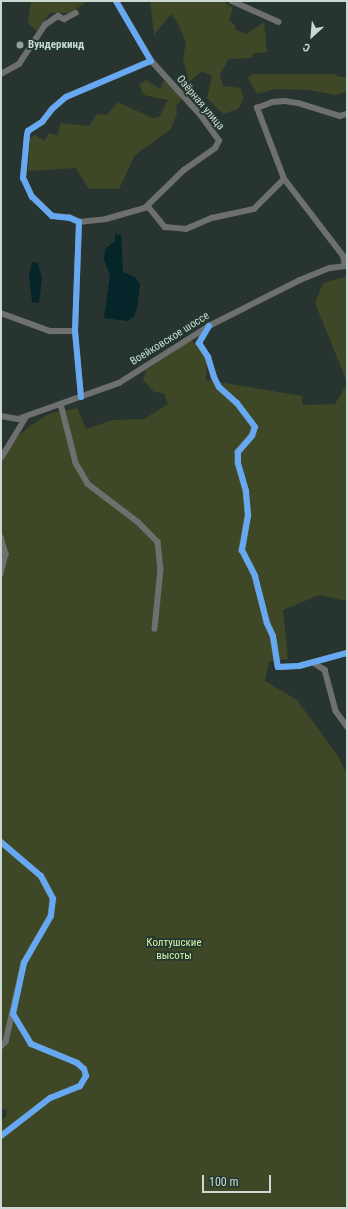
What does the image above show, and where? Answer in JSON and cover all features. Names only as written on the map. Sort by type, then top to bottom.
[{"type":"street","points":[[81,397],[75,331],[80,222],[70,218],[52,216],[32,196],[23,178],[28,131],[42,122],[52,109],[66,98],[150,61],[116,1]]},
{"type":"street","points":[[232,1],[279,22]]},
{"type":"street","points":[[1,74],[19,64],[45,25],[58,16],[64,19],[76,13]]},
{"type":"street","name":"Озёрная улица","points":[[80,222],[113,218],[148,206],[184,170],[215,148],[219,141],[200,115],[150,61]]},
{"type":"street","points":[[346,266],[343,256],[284,179],[257,108],[273,102],[284,102],[298,103],[340,116],[347,114]]},
{"type":"street","points":[[148,206],[165,228],[186,229],[212,218],[254,209],[284,179]]},
{"type":"street","name":"Воейковское шоссе","points":[[1,416],[10,420],[26,417],[119,383],[209,326],[300,280],[330,268],[346,266]]},
{"type":"street","points":[[1,313],[50,331],[75,331]]},
{"type":"street","points":[[209,326],[199,343],[208,357],[214,377],[219,387],[237,403],[255,427],[252,436],[238,452],[238,463],[246,491],[248,511],[242,550],[255,576],[267,623],[273,636],[278,667],[318,663],[325,670],[336,711],[347,726]]},
{"type":"street","points":[[61,404],[76,463],[88,484],[138,522],[158,542],[161,569],[155,629]]},
{"type":"street","points":[[1,458],[26,417]]},
{"type":"street","points":[[1,537],[6,554],[1,574]]},
{"type":"street","points":[[313,663],[334,654],[347,653]]},
{"type":"street","points":[[1,842],[41,876],[53,899],[51,916],[24,963],[6,1042],[1,1047]]},
{"type":"street","points":[[1,1136],[50,1098],[80,1086],[86,1076],[84,1070],[77,1063],[31,1044],[13,1014]]},
{"type":"green space","points":[[31,1],[87,1],[71,13],[50,13],[37,31],[28,23]]},
{"type":"green space","points":[[150,1],[223,1],[233,8],[229,20],[235,25],[236,30],[247,34],[264,22],[267,52],[253,54],[252,58],[229,59],[220,74],[223,86],[240,88],[244,98],[238,109],[223,114],[207,98],[212,76],[202,71],[189,82],[183,59],[186,42],[177,22],[171,14],[154,35]]},
{"type":"green space","points":[[251,74],[334,74],[339,77],[347,77],[347,92],[334,95],[310,90],[276,89],[257,94],[248,78]]},
{"type":"green space","points":[[146,80],[160,89],[164,80],[181,95],[181,100],[176,106],[177,113],[171,129],[135,155],[119,189],[89,189],[76,168],[28,171],[30,138],[35,135],[45,141],[48,133],[57,135],[61,123],[89,126],[97,114],[107,115],[118,102],[152,118],[159,117],[168,100],[144,95],[139,84]]},
{"type":"green space","points":[[347,276],[347,382],[315,303],[323,283]]},
{"type":"green space","name":"Колтушские высоты","points":[[191,340],[207,356],[206,380],[302,396],[302,403],[304,405],[335,404],[347,384],[347,601],[319,595],[283,610],[288,659],[269,662],[265,681],[297,700],[338,756],[347,774],[347,1208],[1,1208],[1,1121],[6,1116],[7,1110],[1,1109],[1,450],[33,424],[51,413],[77,408],[86,429],[113,420],[144,419],[168,404],[164,393],[154,392],[143,380],[146,370]]},
{"type":"water","points":[[115,234],[121,235],[123,272],[135,277],[140,284],[137,308],[134,317],[128,321],[104,318],[110,275],[104,260],[105,249],[115,241]]},
{"type":"water","points":[[32,262],[38,263],[42,278],[39,303],[32,302],[29,276]]},
{"type":"cycle path","points":[[81,397],[75,331],[79,222],[70,218],[52,216],[32,197],[23,178],[28,131],[42,122],[52,109],[66,97],[151,61],[116,1]]},
{"type":"cycle path","points":[[209,326],[199,343],[208,357],[214,377],[219,387],[237,403],[255,427],[252,436],[238,452],[238,463],[246,491],[248,516],[242,550],[255,576],[267,623],[273,636],[278,667],[299,666],[347,653]]},
{"type":"cycle path","points":[[1,842],[41,876],[53,899],[51,916],[24,963],[13,1014],[31,1044],[77,1063],[84,1069],[86,1076],[80,1086],[50,1098],[1,1136]]},
{"type":"place","name":"Вундеркинд","points":[[20,45]]}]
